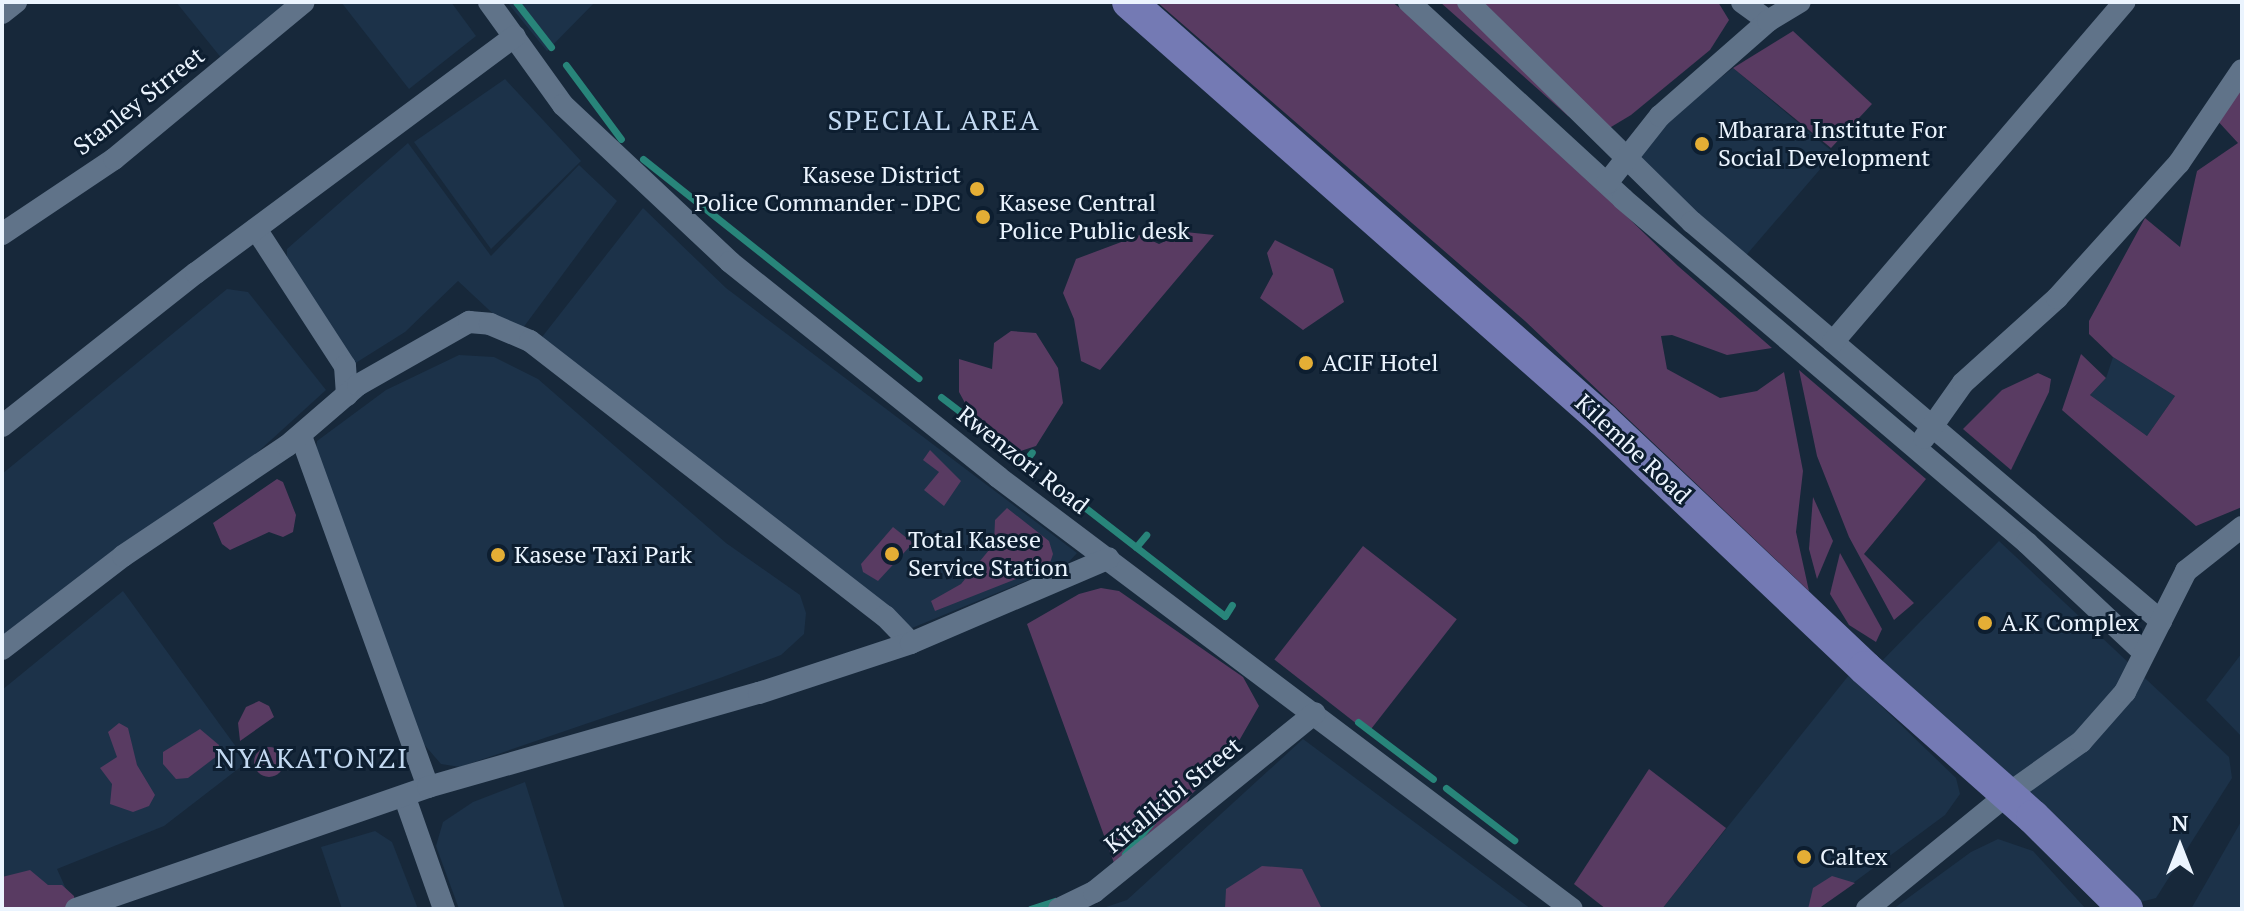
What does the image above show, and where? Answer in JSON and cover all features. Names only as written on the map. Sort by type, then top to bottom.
[{"type":"main road","name":"Kilembe Road","points":[[1129,2],[1603,420],[1865,668],[2008,794],[2126,909]]},
{"type":"street","points":[[2,13],[16,2]]},
{"type":"street","name":"Stanley Strreet","points":[[2,234],[114,159],[304,2]]},
{"type":"street","name":"Rwenzori Road","points":[[489,2],[563,105],[684,221],[998,477],[1572,909]]},
{"type":"street","points":[[1409,2],[1607,183],[1919,450],[2143,652]]},
{"type":"street","points":[[1468,2],[1692,222],[2161,621]]},
{"type":"street","points":[[1742,2],[1768,21]]},
{"type":"street","points":[[1607,183],[1660,116],[1768,21],[1800,2]]},
{"type":"street","points":[[1833,342],[2124,2]]},
{"type":"street","points":[[2,426],[256,229],[515,36]]},
{"type":"street","points":[[1919,450],[1929,426],[1963,383],[2057,298],[2179,163],[2242,70]]},
{"type":"street","points":[[256,229],[345,366],[347,395]]},
{"type":"street","points":[[2,649],[123,556],[301,436],[347,395],[374,376],[469,322],[490,324],[530,341],[885,616],[911,643]]},
{"type":"street","points":[[345,366],[374,376]]},
{"type":"street","points":[[301,436],[428,787]]},
{"type":"street","points":[[1867,909],[2008,794],[2081,742],[2125,692],[2186,571],[2242,527]]},
{"type":"street","points":[[76,909],[405,798],[428,787],[759,693],[911,643],[1109,558]]},
{"type":"street","name":"Kitalikibi Street","points":[[1059,909],[1094,892],[1315,713]]},
{"type":"street","points":[[405,798],[444,909]]},
{"type":"shaded area","points":[[176,2],[290,2],[227,65]]},
{"type":"shaded area","points":[[341,2],[451,2],[476,36],[409,89]]},
{"type":"shaded area","points":[[507,2],[595,2],[547,51]]},
{"type":"shaded area","points":[[1157,2],[1392,2],[1455,50],[1678,266],[1772,348],[1727,355],[1672,335],[1661,336],[1667,369],[1720,398],[1757,391],[1784,372],[1803,471],[1796,532],[1809,591],[1525,321]]},
{"type":"shaded area","points":[[1440,2],[1718,2],[1729,20],[1710,50],[1631,115],[1601,133],[1568,116]]},
{"type":"shaded area","points":[[1793,31],[1872,104],[1831,148],[1733,68]]},
{"type":"shaded area","points":[[1733,68],[1834,153],[1736,267],[1635,154],[1655,129]]},
{"type":"shaded area","points":[[2242,78],[2242,507],[2196,526],[2062,410],[2081,354],[2106,378],[2090,395],[2147,436],[2175,396],[2113,357],[2089,334],[2089,321],[2145,218],[2180,247],[2197,171],[2238,143],[2215,118]]},
{"type":"shaded area","points":[[505,79],[581,161],[491,249],[414,142]]},
{"type":"shaded area","points":[[408,143],[491,256],[579,165],[617,201],[517,336],[458,281],[405,332],[354,364],[287,276],[287,249]]},
{"type":"shaded area","points":[[643,208],[726,288],[1077,553],[1067,564],[912,628],[535,346]]},
{"type":"shaded area","points":[[1185,232],[1214,235],[1100,370],[1081,361],[1074,319],[1063,293],[1076,259],[1140,235],[1159,244]]},
{"type":"shaded area","points":[[1275,240],[1333,269],[1344,302],[1303,330],[1260,298],[1273,274],[1267,253]]},
{"type":"shaded area","points":[[227,289],[248,292],[326,390],[236,472],[2,653],[2,474]]},
{"type":"shaded area","points":[[1011,331],[1036,333],[1058,368],[1063,403],[1036,446],[1008,455],[984,438],[959,392],[959,359],[992,369],[994,343]]},
{"type":"shaded area","points":[[459,355],[494,357],[538,379],[726,543],[800,595],[806,613],[804,634],[781,655],[720,678],[460,767],[441,764],[415,734],[315,458],[317,441],[386,390]]},
{"type":"shaded area","points":[[2113,357],[2175,396],[2147,436],[2090,395],[2106,378]]},
{"type":"shaded area","points":[[1799,370],[1926,479],[1864,554],[1914,603],[1894,620],[1849,537],[1817,456]]},
{"type":"shaded area","points":[[2038,373],[2051,379],[2049,392],[2011,470],[1963,429],[2002,390]]},
{"type":"shaded area","points":[[930,450],[961,481],[944,506],[924,490],[939,472],[923,460]]},
{"type":"shaded area","points":[[277,479],[283,482],[296,515],[293,532],[283,537],[269,532],[230,550],[222,544],[213,523]]},
{"type":"shaded area","points":[[1813,497],[1833,541],[1817,579],[1809,549]]},
{"type":"shaded area","points":[[1007,508],[1049,541],[1053,554],[1049,566],[935,611],[931,601],[961,584],[994,544],[995,520]]},
{"type":"shaded area","points":[[893,527],[913,543],[878,581],[863,572],[861,564]]},
{"type":"shaded area","points":[[1999,541],[2229,757],[2232,778],[2156,898],[2129,905],[1878,665]]},
{"type":"shaded area","points":[[1363,546],[1457,619],[1368,733],[1274,659]]},
{"type":"shaded area","points":[[1840,553],[1882,629],[1876,642],[1849,625],[1830,594]]},
{"type":"shaded area","points":[[1101,588],[1119,591],[1243,677],[1259,706],[1232,753],[1190,796],[1182,813],[1114,863],[1027,624],[1079,594]]},
{"type":"shaded area","points":[[123,591],[247,762],[164,826],[57,869],[75,909],[2,909],[2,690]]},
{"type":"shaded area","points":[[2242,653],[2242,737],[2206,700]]},
{"type":"shaded area","points":[[1849,675],[1956,778],[1960,794],[1945,815],[1818,909],[1662,909]]},
{"type":"shaded area","points":[[259,701],[269,706],[274,717],[240,741],[238,723],[246,707]]},
{"type":"shaded area","points":[[119,723],[128,728],[137,765],[155,795],[149,806],[133,812],[110,804],[112,784],[100,768],[117,757],[108,732]]},
{"type":"shaded area","points":[[200,729],[219,745],[217,756],[188,778],[176,779],[163,764],[163,752]]},
{"type":"shaded area","points":[[1303,739],[1531,909],[1100,909],[1127,900]]},
{"type":"shaded area","points":[[269,747],[280,751],[284,762],[280,773],[269,777],[258,773],[254,762],[258,751]]},
{"type":"shaded area","points":[[1649,769],[1726,828],[1662,909],[1606,909],[1574,884]]},
{"type":"shaded area","points":[[525,782],[565,909],[459,909],[436,846],[443,822],[473,802]]},
{"type":"shaded area","points":[[2242,820],[2242,909],[2191,909]]},
{"type":"shaded area","points":[[375,831],[392,842],[418,909],[342,909],[321,847]]},
{"type":"shaded area","points":[[1998,839],[2033,851],[2086,909],[1893,909],[1971,852]]},
{"type":"shaded area","points":[[1262,866],[1302,869],[1322,909],[1225,909],[1226,889]]},
{"type":"shaded area","points":[[30,870],[48,885],[62,885],[74,896],[76,909],[2,909],[2,877]]},
{"type":"shaded area","points":[[1832,876],[1855,883],[1818,909],[1808,909],[1813,888]]},
{"type":"waterway","points":[[516,2],[551,47]]},
{"type":"waterway","points":[[566,65],[621,139]]},
{"type":"waterway","points":[[643,159],[918,378]]},
{"type":"waterway","points":[[941,397],[1025,461],[1032,452]]},
{"type":"waterway","points":[[1047,478],[1225,616],[1232,605]]},
{"type":"waterway","points":[[1136,547],[1146,535]]},
{"type":"waterway","points":[[1358,722],[1433,779]]},
{"type":"waterway","points":[[1446,788],[1514,840]]},
{"type":"waterway","points":[[1125,854],[1159,813]]},
{"type":"waterway","points":[[1030,909],[1055,901]]},
{"type":"place","name":"Mbarara Institute For Social Development","points":[[1702,144]]},
{"type":"place","name":"Kasese District Police Commander - DPC","points":[[977,189]]},
{"type":"place","name":"Kasese Central Police Public desk","points":[[983,217]]},
{"type":"place","name":"ACIF Hotel","points":[[1306,363]]},
{"type":"place","name":"Total Kasese Service Station","points":[[892,554]]},
{"type":"place","name":"Kasese Taxi Park","points":[[498,555]]},
{"type":"place","name":"A.K Complex","points":[[1985,623]]},
{"type":"place","name":"Caltex","points":[[1804,857]]},
{"type":"district","name":"SPECIAL AREA","points":[[934,120]]},
{"type":"district","name":"NYAKATONZI","points":[[312,758]]}]
